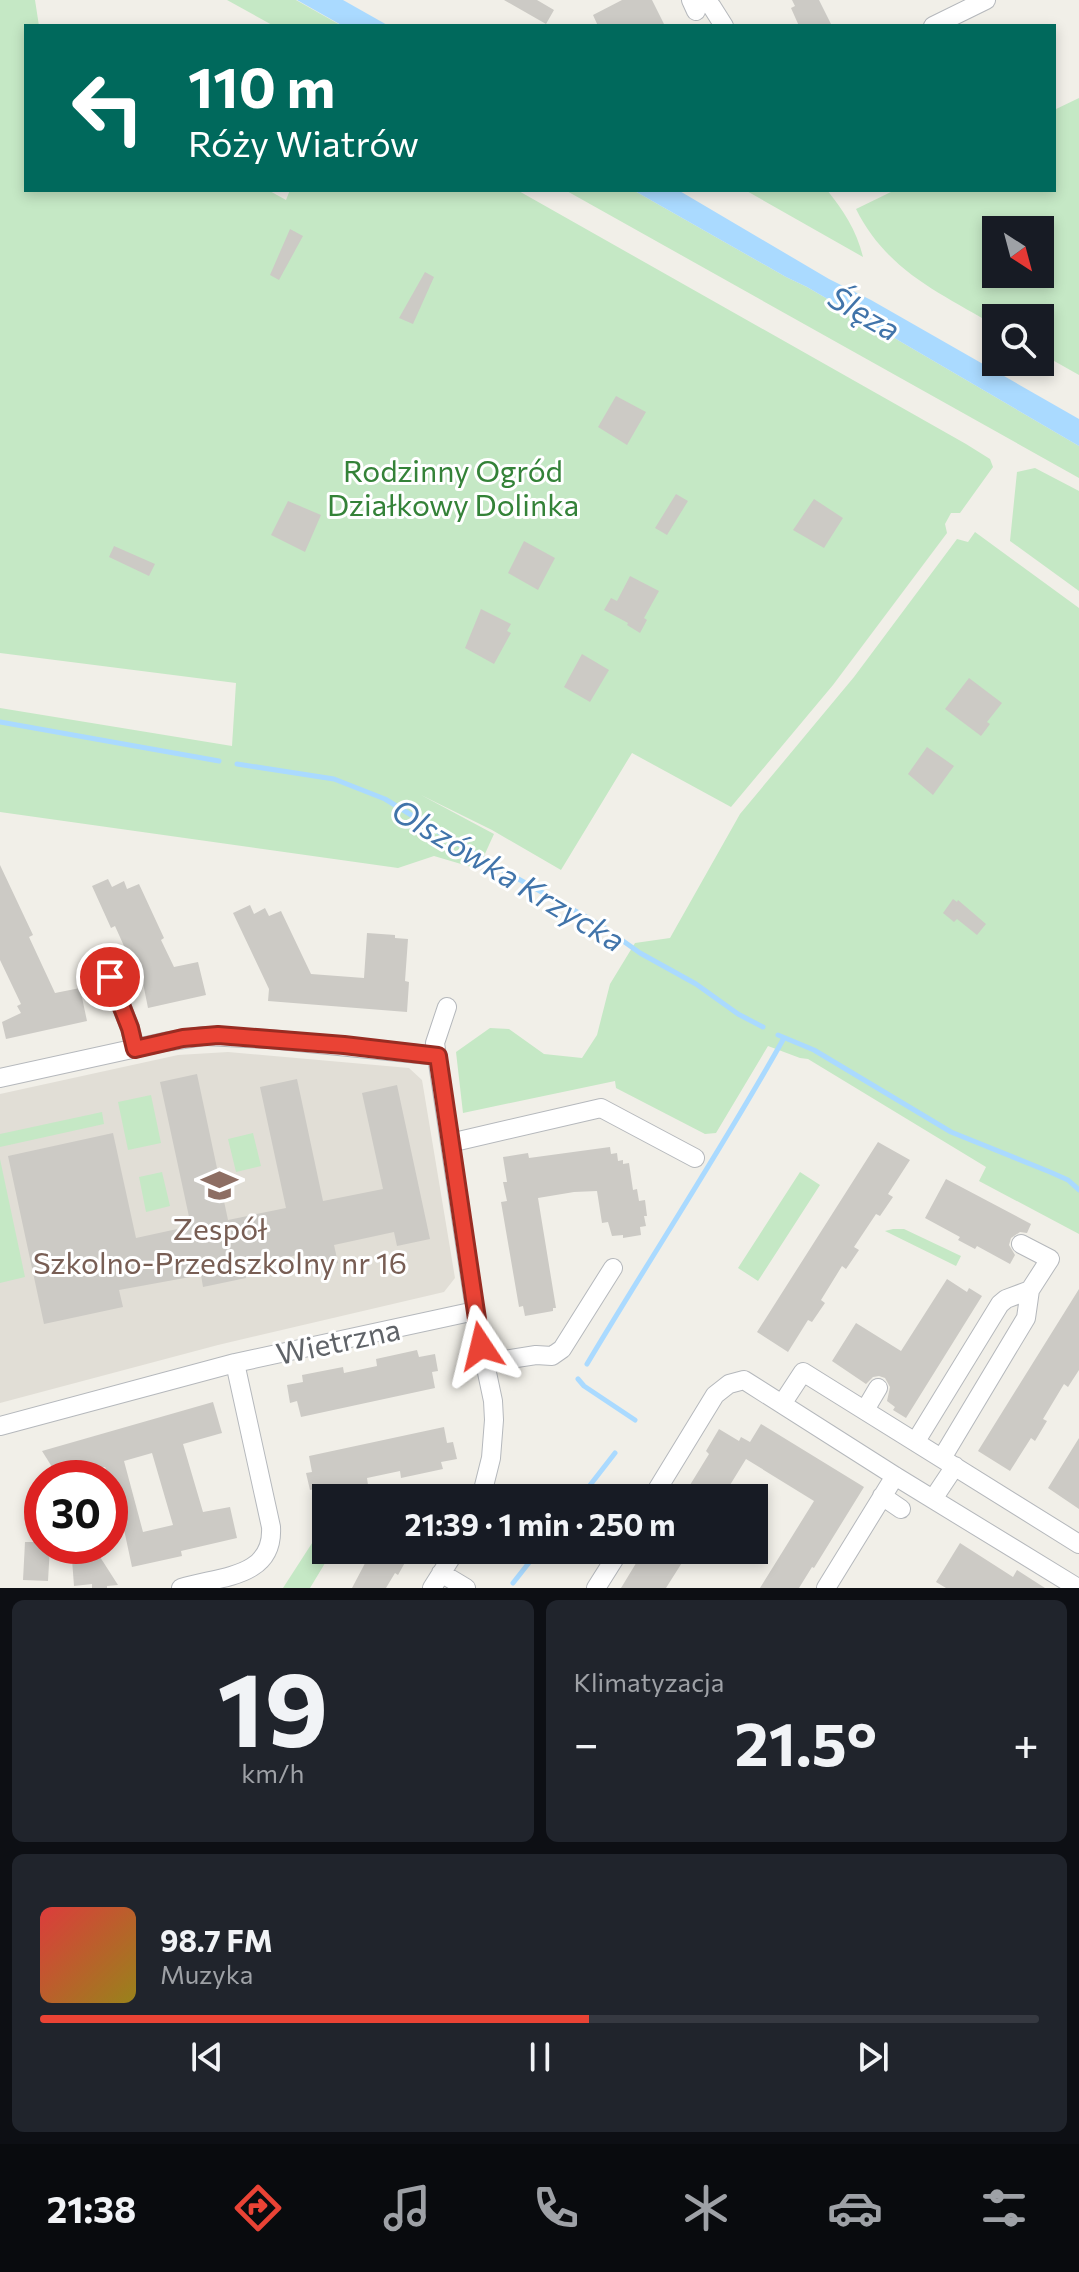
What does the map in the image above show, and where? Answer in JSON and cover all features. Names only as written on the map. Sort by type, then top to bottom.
[{"type":"street","points":[[937,24],[986,0]]},
{"type":"street","points":[[698,4],[712,7],[723,24]]},
{"type":"street","points":[[110,977],[135,1049]]},
{"type":"street","points":[[447,1007],[435,1043],[475,1311],[493,1401],[491,1458],[484,1484]]},
{"type":"street","points":[[0,1078],[183,1038],[218,1035],[438,1056]]},
{"type":"street","points":[[450,1143],[601,1108],[695,1158]]},
{"type":"street","points":[[933,1499],[948,1462],[1026,1318],[1030,1290],[1051,1257],[1021,1244]]},
{"type":"street","points":[[485,1363],[536,1355],[552,1356],[562,1349],[613,1268]]},
{"type":"street","points":[[916,1441],[1000,1304],[1030,1290]]},
{"type":"street","name":"Wietrzna","points":[[0,1426],[235,1363],[475,1311]]},
{"type":"street","points":[[181,1588],[249,1570],[261,1561],[271,1541],[271,1527],[235,1363]]},
{"type":"street","points":[[782,1404],[803,1372],[1079,1544]]},
{"type":"street","points":[[661,1484],[715,1395],[729,1384],[744,1380],[1078,1588]]},
{"type":"street","points":[[865,1410],[878,1388]]},
{"type":"street","points":[[826,1588],[895,1476]]},
{"type":"street","points":[[882,1496],[901,1509]]},
{"type":"street","points":[[596,1588],[611,1564]]},
{"type":"street","points":[[437,1581],[466,1588]]},
{"type":"shaded area","name":"Zespół Szkolno-Przedszkolny nr 16","points":[[228,1052],[409,1068],[422,1080],[455,1278],[444,1292],[218,1345],[0,1403],[0,1094],[178,1055]]},
{"type":"green space","name":"Rodzinny Ogród Działkowy Dolinka","points":[[0,0],[35,0],[39,24],[24,24],[24,192],[272,192],[286,200],[289,192],[521,192],[966,444],[990,459],[993,467],[960,513],[951,513],[945,524],[947,533],[833,685],[731,807],[632,753],[561,870],[492,830],[421,795],[494,834],[478,869],[434,856],[398,868],[0,812],[0,708],[232,746],[236,683],[0,653]]},
{"type":"green space","points":[[227,0],[296,0],[338,24],[270,24]]},
{"type":"green space","points":[[1079,98],[1079,375],[1054,361],[1054,304],[982,304],[982,318],[899,265],[869,230],[856,209],[891,192],[1056,192],[1056,109]]},
{"type":"green space","points":[[569,192],[637,192],[807,287],[1079,446],[1079,478]]},
{"type":"green space","points":[[749,192],[829,192],[849,221],[863,257]]},
{"type":"green space","points":[[1035,468],[1079,491],[1079,591],[1010,541],[1017,472]]},
{"type":"green space","points":[[975,532],[1079,608],[1079,1234],[979,1181],[986,1167],[808,1059],[768,1046],[716,1133],[705,1134],[616,1088],[615,1081],[463,1113],[456,1052],[490,1028],[509,1029],[544,1054],[582,1058],[597,1035],[610,984],[635,943],[670,938],[740,814],[854,677],[957,539],[968,542]]},
{"type":"green space","points":[[151,1095],[161,1143],[128,1150],[118,1102]]},
{"type":"green space","points":[[102,1112],[104,1124],[0,1147],[0,1134]]},
{"type":"green space","points":[[253,1133],[261,1166],[236,1172],[228,1139]]},
{"type":"green space","points":[[0,1159],[25,1277],[0,1283]]},
{"type":"green space","points":[[162,1172],[170,1206],[146,1212],[139,1177]]},
{"type":"green space","points":[[800,1172],[820,1185],[758,1281],[738,1268]]},
{"type":"green space","points":[[904,1229],[961,1256],[956,1266],[885,1231]]},
{"type":"green space","points":[[312,1543],[312,1564],[325,1564],[310,1588],[283,1588]]},
{"type":"water","points":[[297,0],[343,0],[385,24],[339,24]]},
{"type":"water","name":"Ślęza","points":[[637,192],[681,192],[829,279],[982,364],[982,376],[1004,376],[1079,419],[1079,446],[807,287]]},
{"type":"building","points":[[504,0],[537,0],[554,10],[546,24]]},
{"type":"building","points":[[622,0],[652,0],[664,24],[597,24],[593,15]]},
{"type":"building","points":[[792,0],[819,0],[831,24],[798,24],[791,8],[795,6]]},
{"type":"building","points":[[290,229],[303,236],[279,280],[270,275]]},
{"type":"building","points":[[425,272],[434,277],[413,324],[399,318]]},
{"type":"building","points":[[616,396],[646,412],[627,445],[598,427]]},
{"type":"building","points":[[676,494],[688,501],[667,535],[655,528]]},
{"type":"building","points":[[814,499],[843,518],[824,548],[793,530]]},
{"type":"building","points":[[288,501],[321,515],[305,552],[271,535]]},
{"type":"building","points":[[524,541],[555,558],[538,590],[508,573]]},
{"type":"building","points":[[114,546],[155,564],[149,576],[109,557]]},
{"type":"building","points":[[630,576],[659,591],[644,618],[647,620],[640,633],[604,610],[611,598],[617,601]]},
{"type":"building","points":[[481,609],[511,624],[507,631],[511,633],[494,664],[465,648]]},
{"type":"building","points":[[582,654],[609,670],[590,702],[564,687]]},
{"type":"building","points":[[969,678],[1002,703],[987,722],[990,724],[981,736],[945,709]]},
{"type":"building","points":[[927,747],[954,766],[933,795],[908,774]]},
{"type":"building","points":[[0,865],[33,935],[29,937],[55,993],[80,988],[87,1021],[6,1039],[2,1022],[21,1013],[17,1006],[21,1004],[0,960]]},
{"type":"building","points":[[108,879],[112,887],[124,881],[127,889],[139,884],[174,967],[198,962],[206,995],[148,1008],[143,983],[138,986],[115,926],[111,928],[92,886]]},
{"type":"building","points":[[953,899],[986,924],[977,935],[957,919],[954,922],[943,913]]},
{"type":"building","points":[[250,905],[254,914],[265,908],[269,916],[281,911],[311,974],[364,978],[367,933],[408,939],[405,981],[409,982],[407,1012],[268,1001],[269,989],[233,913]]},
{"type":"building","points":[[197,1074],[228,1220],[286,1208],[260,1087],[297,1079],[323,1201],[383,1189],[362,1093],[397,1085],[430,1239],[397,1246],[394,1232],[334,1245],[338,1263],[301,1271],[297,1255],[244,1267],[246,1278],[203,1287],[201,1275],[119,1290],[123,1307],[44,1324],[8,1156],[113,1133],[136,1238],[191,1226],[160,1082]]},
{"type":"building","points":[[878,1142],[910,1160],[888,1194],[893,1197],[880,1216],[876,1214],[854,1247],[859,1250],[846,1269],[842,1266],[821,1300],[825,1303],[812,1322],[808,1320],[788,1352],[757,1332]]},
{"type":"building","points":[[610,1147],[611,1154],[617,1153],[618,1161],[629,1163],[633,1190],[637,1189],[639,1201],[645,1200],[646,1226],[640,1227],[641,1235],[612,1236],[608,1222],[602,1223],[597,1191],[538,1198],[556,1308],[525,1316],[523,1306],[519,1307],[501,1202],[507,1201],[503,1157],[528,1153],[529,1158]]},
{"type":"building","points":[[946,1179],[1031,1224],[1027,1233],[1020,1232],[1011,1238],[1009,1245],[1015,1255],[1010,1264],[977,1246],[975,1249],[958,1240],[960,1237],[925,1218]]},
{"type":"building","points":[[947,1279],[967,1292],[969,1288],[982,1296],[906,1418],[893,1410],[895,1407],[887,1401],[890,1387],[885,1378],[873,1377],[866,1384],[832,1361],[856,1323],[901,1351]]},
{"type":"building","points":[[1079,1289],[1079,1370],[1068,1387],[1064,1384],[1043,1419],[1047,1421],[1035,1441],[1031,1438],[1010,1471],[978,1451]]},
{"type":"building","points":[[417,1350],[419,1357],[435,1354],[438,1371],[432,1372],[435,1388],[301,1417],[297,1401],[290,1403],[287,1385],[303,1382],[302,1375],[343,1367],[344,1373],[377,1366],[376,1359]]},
{"type":"building","points":[[213,1402],[222,1433],[183,1444],[203,1512],[230,1507],[237,1538],[181,1551],[182,1556],[132,1567],[128,1548],[128,1476],[143,1532],[173,1525],[152,1453],[128,1460],[48,1460],[42,1451]]},
{"type":"building","points":[[761,1424],[864,1487],[799,1588],[760,1588],[814,1501],[746,1459],[731,1484],[691,1484],[709,1454],[706,1451],[719,1429],[739,1441],[741,1437],[750,1442]]},
{"type":"building","points":[[444,1427],[447,1443],[453,1442],[457,1459],[441,1462],[443,1469],[401,1478],[400,1471],[367,1478],[368,1484],[312,1484],[310,1490],[306,1473],[312,1472],[309,1456]]},
{"type":"building","points":[[1079,1438],[1079,1509],[1048,1488]]},
{"type":"building","points":[[960,1543],[1013,1577],[1017,1570],[1045,1588],[946,1588],[936,1582]]},
{"type":"building","points":[[24,1561],[24,1564],[49,1564],[48,1581],[23,1580]]},
{"type":"building","points":[[72,1564],[105,1564],[118,1585],[107,1588],[92,1588],[92,1584],[74,1586]]},
{"type":"building","points":[[365,1564],[404,1564],[386,1588],[352,1588]]},
{"type":"building","points":[[636,1564],[681,1564],[666,1588],[621,1588]]},
{"type":"waterway","name":"Olszówka Krzycka","points":[[0,722],[219,761]]},
{"type":"waterway","name":"Olszówka Krzycka","points":[[237,764],[334,779],[385,799],[602,926],[640,953],[763,1027]]},
{"type":"waterway","name":"Olszówka Krzycka","points":[[778,1035],[814,1050],[951,1132],[1068,1180],[1079,1190]]},
{"type":"waterway","points":[[587,1364],[784,1038]]},
{"type":"waterway","points":[[578,1379],[635,1420]]},
{"type":"waterway","points":[[591,1484],[615,1453]]},
{"type":"waterway","points":[[513,1583],[528,1564]]},
{"type":"place","name":"Zespół Szkolno-Przedszkolny nr 16","points":[[220,1186]]},
{"type":"route","points":[[110,977],[135,1049],[183,1038],[218,1035],[438,1056],[481,1346]]}]
